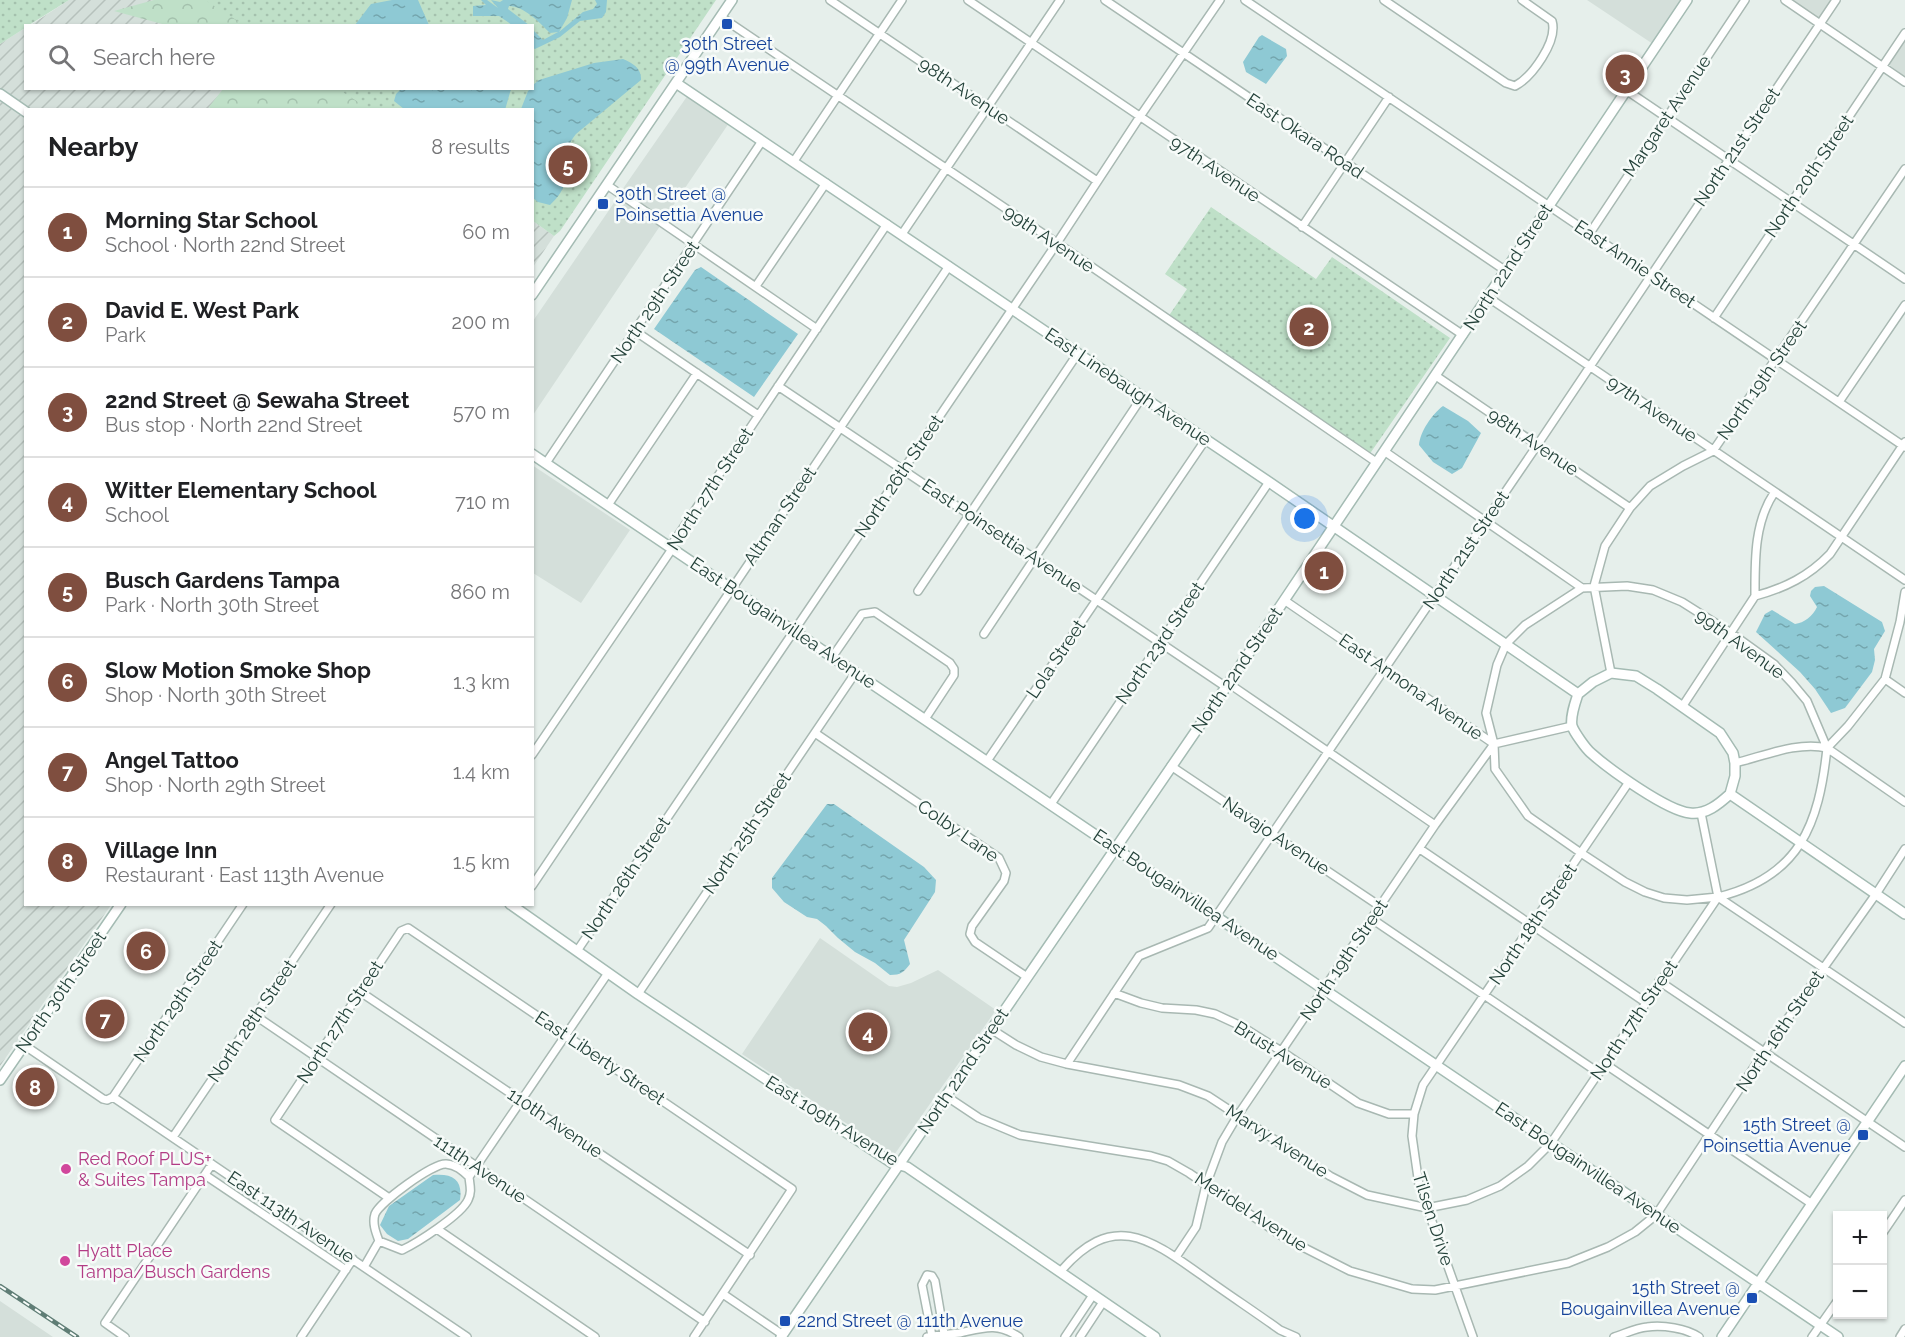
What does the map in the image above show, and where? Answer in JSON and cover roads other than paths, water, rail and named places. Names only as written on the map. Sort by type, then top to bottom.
[{"type":"street","points":[[534,292],[732,0]]},
{"type":"street","name":"98th Avenue","points":[[830,0],[1097,181]]},
{"type":"street","points":[[794,161],[902,0]]},
{"type":"street","name":"97th Avenue","points":[[968,0],[1139,118],[1463,335]]},
{"type":"street","points":[[902,234],[1060,0]]},
{"type":"street","name":"East Okara Road","points":[[1105,0],[1506,271]]},
{"type":"street","name":"North 26th Street","points":[[577,951],[1058,243],[1139,118],[1220,0]]},
{"type":"street","name":"East Annie Street","points":[[1245,0],[1904,445]]},
{"type":"street","points":[[1384,0],[1506,83],[1515,86],[1524,82],[1554,34],[1552,21],[1522,0]]},
{"type":"street","name":"North 22nd Street","points":[[782,1336],[1227,685],[1687,0]]},
{"type":"street","name":"Margaret Avenue","points":[[1590,233],[1745,0]]},
{"type":"street","points":[[1785,0],[1905,82]]},
{"type":"street","name":"North 21st Street","points":[[1067,1064],[1139,956],[1208,928],[1538,444],[1836,0]]},
{"type":"street","name":"99th Avenue","points":[[721,17],[1058,243],[1376,462]]},
{"type":"street","name":"North 20th Street","points":[[1714,318],[1905,33]]},
{"type":"street","name":"East Linebaugh Avenue","points":[[676,83],[1206,439],[1578,694]]},
{"type":"street","points":[[1626,90],[1905,279]]},
{"type":"street","points":[[0,94],[24,111]]},
{"type":"street","points":[[1302,228],[1389,98]]},
{"type":"street","name":"North 29th Street","points":[[546,463],[762,141]]},
{"type":"street","name":"North 19th Street","points":[[1611,673],[1594,586],[1605,546],[1630,508],[1650,486],[1713,451],[1905,169]]},
{"type":"street","points":[[756,286],[826,183]]},
{"type":"street","points":[[607,185],[817,328]]},
{"type":"street","name":"North 27th Street","points":[[534,752],[672,549],[673,543],[887,224]]},
{"type":"street","name":"Altman Street","points":[[534,883],[949,266]]},
{"type":"street","name":"97th Avenue","points":[[1489,298],[1905,580]]},
{"type":"street","points":[[1839,402],[1905,305]]},
{"type":"street","points":[[635,331],[758,415]]},
{"type":"street","points":[[918,591],[1078,353]]},
{"type":"street","points":[[608,505],[697,373]]},
{"type":"street","name":"98th Avenue","points":[[1436,376],[1630,508]]},
{"type":"street","name":"East Poinsettia Avenue","points":[[778,386],[1435,825]]},
{"type":"street","points":[[984,634],[1142,396]]},
{"type":"street","name":"Lola Street","points":[[987,761],[1206,439]]},
{"type":"street","points":[[1755,596],[1772,592],[1798,580],[1818,566],[1841,537],[1904,445]]},
{"type":"street","points":[[1384,451],[1582,588]]},
{"type":"street","name":"East Bougainvillea Avenue","points":[[534,455],[1838,1337]]},
{"type":"street","name":"North 23rd Street","points":[[1051,804],[1269,482]]},
{"type":"street","points":[[1682,707],[1755,596],[1756,546],[1765,507],[1774,493]]},
{"type":"street","points":[[1572,726],[1494,744],[1486,713],[1497,665],[1506,644],[1525,625],[1582,588],[1594,586]]},
{"type":"street","name":"99th Avenue","points":[[1594,586],[1627,586],[1653,590],[1682,602],[1731,633],[1774,664],[1792,683],[1807,701],[1827,748]]},
{"type":"street","points":[[1718,897],[1741,891],[1763,878],[1784,864],[1801,844],[1812,824],[1820,798],[1827,748],[1848,726],[1885,679],[1900,622],[1905,592]]},
{"type":"street","name":"East Annona Avenue","points":[[1284,600],[1494,744],[1495,769],[1528,816],[1581,853],[1625,882],[1645,892],[1664,898],[1687,900],[1718,897]]},
{"type":"street","points":[[833,656],[862,614],[875,612],[950,663],[954,669],[954,675],[925,719]]},
{"type":"street","name":"North 25th Street","points":[[638,994],[856,672]]},
{"type":"street","points":[[1611,673],[1636,676],[1720,733],[1732,753],[1735,776],[1730,794],[1718,805],[1701,813],[1688,813],[1674,809],[1629,782],[1589,752],[1572,726],[1573,710],[1578,694],[1593,682],[1611,673]]},
{"type":"street","points":[[1885,679],[1905,693]]},
{"type":"street","name":"Colby Lane","points":[[815,733],[999,858],[1006,873],[1004,880],[972,926],[970,934],[975,942],[1027,977]]},
{"type":"street","name":"North 19th Street","points":[[1176,1257],[1196,1227],[1206,1185],[1222,1142],[1238,1114],[1435,825],[1494,744]]},
{"type":"street","points":[[1735,763],[1815,745],[1827,748],[1905,802]]},
{"type":"street","name":"Navajo Avenue","points":[[1171,766],[1381,906]]},
{"type":"street","name":"North 18th Street","points":[[1437,1066],[1629,782]]},
{"type":"street","points":[[1730,794],[1905,914]]},
{"type":"street","points":[[1701,813],[1718,897],[1905,1023]]},
{"type":"street","points":[[1420,849],[1645,1002]]},
{"type":"street","name":"North 16th Street","points":[[1656,1215],[1710,1137],[1764,1052],[1876,894],[1905,849]]},
{"type":"street","name":"North 17th Street","points":[[1551,1143],[1718,897]]},
{"type":"street","name":"North 30th Street","points":[[0,1080],[120,906]]},
{"type":"street","name":"North 29th Street","points":[[113,1096],[242,906]]},
{"type":"street","name":"North 28th Street","points":[[173,1137],[330,906]]},
{"type":"street","name":"East 109th Avenue","points":[[516,906],[638,994],[892,1163],[907,1167],[1155,1337]]},
{"type":"street","points":[[1372,919],[1599,1073]]},
{"type":"street","name":"North 27th Street","points":[[389,1198],[275,1120],[359,991],[401,931],[408,928]]},
{"type":"street","name":"East Liberty Street","points":[[408,928],[792,1189],[750,1255]]},
{"type":"street","points":[[470,1177],[461,1168],[443,1164],[430,1170],[389,1198],[375,1215],[374,1228],[379,1241],[402,1250],[414,1244],[466,1204],[471,1192],[470,1177],[608,973]]},
{"type":"street","points":[[1659,981],[1905,1147]]},
{"type":"street","name":"110th Avenue","points":[[359,991],[750,1255]]},
{"type":"street","name":"Brust Avenue","points":[[1114,993],[1162,1008],[1196,1010],[1215,1014],[1241,1026],[1358,1103],[1389,1114],[1414,1114]]},
{"type":"street","name":"111th Avenue","points":[[256,1016],[705,1322]]},
{"type":"street","name":"Marvy Avenue","points":[[991,1029],[1041,1057],[1179,1085],[1208,1096],[1339,1181],[1367,1195],[1427,1208],[1467,1200],[1500,1186],[1528,1166],[1551,1143]]},
{"type":"street","name":"East 113th Avenue","points":[[24,1045],[103,1099],[107,1100],[113,1096],[467,1337]]},
{"type":"street","points":[[1605,1064],[1812,1204]]},
{"type":"street","points":[[1722,1337],[1905,1065]]},
{"type":"street","name":"Tilsen Drive","points":[[1437,1066],[1424,1085],[1414,1114],[1412,1136],[1414,1155],[1419,1185],[1473,1337]]},
{"type":"street","name":"Meridel Avenue","points":[[946,1096],[979,1118],[1020,1135],[1151,1156],[1168,1161],[1285,1238],[1350,1271],[1412,1289],[1435,1290],[1568,1263],[1608,1247],[1635,1232],[1656,1215]]},
{"type":"street","points":[[125,1337],[105,1323],[212,1164]]},
{"type":"street","points":[[205,1175],[345,1270]]},
{"type":"street","points":[[1887,1227],[1905,1200]]},
{"type":"street","points":[[436,1228],[595,1337]]},
{"type":"street","points":[[1060,1272],[1071,1259],[1093,1243],[1105,1238],[1120,1236],[1149,1241],[1176,1257],[1280,1330],[1296,1337]]},
{"type":"street","points":[[364,1267],[379,1241]]},
{"type":"street","points":[[694,1337],[750,1255]]},
{"type":"street","points":[[301,1337],[353,1259]]},
{"type":"street","points":[[944,1334],[935,1281],[932,1276],[927,1275],[922,1285],[929,1337],[944,1334],[960,1335],[980,1327],[998,1327],[1019,1337]]},
{"type":"street","points":[[723,1294],[782,1336]]},
{"type":"street","points":[[1065,1337],[1093,1295]]},
{"type":"street","points":[[1080,1337],[1103,1302]]},
{"type":"street","points":[[1812,1337],[1833,1307]]},
{"type":"street","points":[[1614,1337],[1646,1327],[1692,1332],[1699,1337]]},
{"type":"street","points":[[1900,1337],[1905,1329]]},
{"type":"water","points":[[392,0],[418,0],[429,24],[356,24],[371,4]]},
{"type":"water","points":[[481,0],[487,0],[498,8],[491,0],[500,2],[503,0],[572,0],[567,18],[559,32],[583,12],[593,9],[597,4],[595,0],[607,0],[606,12],[602,18],[580,21],[560,37],[535,49],[534,31],[543,40],[558,32],[550,33],[531,16],[515,7],[509,6],[508,9],[528,24],[511,24],[499,16],[473,16],[473,6],[486,5]]},
{"type":"water","points":[[1262,35],[1286,49],[1287,56],[1266,84],[1246,72],[1243,62]]},
{"type":"water","points":[[623,59],[636,67],[641,80],[576,134],[567,152],[566,176],[559,195],[550,205],[538,202],[534,199],[534,108],[521,108],[528,91],[534,90],[534,84],[539,80],[594,63]]},
{"type":"water","points":[[400,90],[511,90],[506,108],[403,108],[394,101]]},
{"type":"water","points":[[701,267],[798,334],[754,397],[654,329],[695,270]]},
{"type":"water","points":[[1443,406],[1468,421],[1481,433],[1462,468],[1452,474],[1433,462],[1419,445],[1427,424]]},
{"type":"water","points":[[1824,586],[1882,622],[1885,631],[1874,649],[1875,660],[1872,672],[1845,708],[1831,713],[1800,672],[1756,632],[1765,614],[1772,610],[1795,624],[1805,621],[1817,607],[1810,596],[1811,591],[1815,587]]},
{"type":"water","points":[[827,804],[834,804],[924,867],[936,880],[935,892],[904,940],[910,964],[900,974],[890,975],[855,952],[817,919],[807,917],[784,902],[772,888],[772,878]]},
{"type":"water","points":[[433,1175],[446,1175],[455,1179],[460,1187],[460,1200],[408,1239],[398,1241],[387,1234],[380,1225],[389,1206]]},
{"type":"railway","points":[[0,1286],[77,1337]]},
{"type":"place","name":"30th Street @ 99th Avenue","points":[[727,24]]},
{"type":"place","name":"22nd Street @ Sewaha Street","points":[[1625,74]]},
{"type":"place","name":"Busch Gardens Tampa","points":[[568,165]]},
{"type":"place","name":"30th Street @ Poinsettia Avenue","points":[[603,204]]},
{"type":"place","name":"David E. West Park","points":[[1309,327]]},
{"type":"place","name":"Morning Star School","points":[[1324,571]]},
{"type":"place","name":"Slow Motion Smoke Shop","points":[[146,951]]},
{"type":"place","name":"Angel Tattoo","points":[[105,1019]]},
{"type":"place","name":"Witter Elementary School","points":[[868,1032]]},
{"type":"place","name":"Village Inn","points":[[35,1087]]},
{"type":"place","name":"15th Street @ Poinsettia Avenue","points":[[1863,1135]]},
{"type":"place","name":"Red Roof PLUS+ & Suites Tampa","points":[[66,1169]]},
{"type":"place","name":"Hyatt Place Tampa/Busch Gardens","points":[[65,1261]]},
{"type":"place","name":"15th Street @ Bougainvillea Avenue","points":[[1752,1298]]},
{"type":"place","name":"22nd Street @ 111th Avenue","points":[[785,1321]]}]
